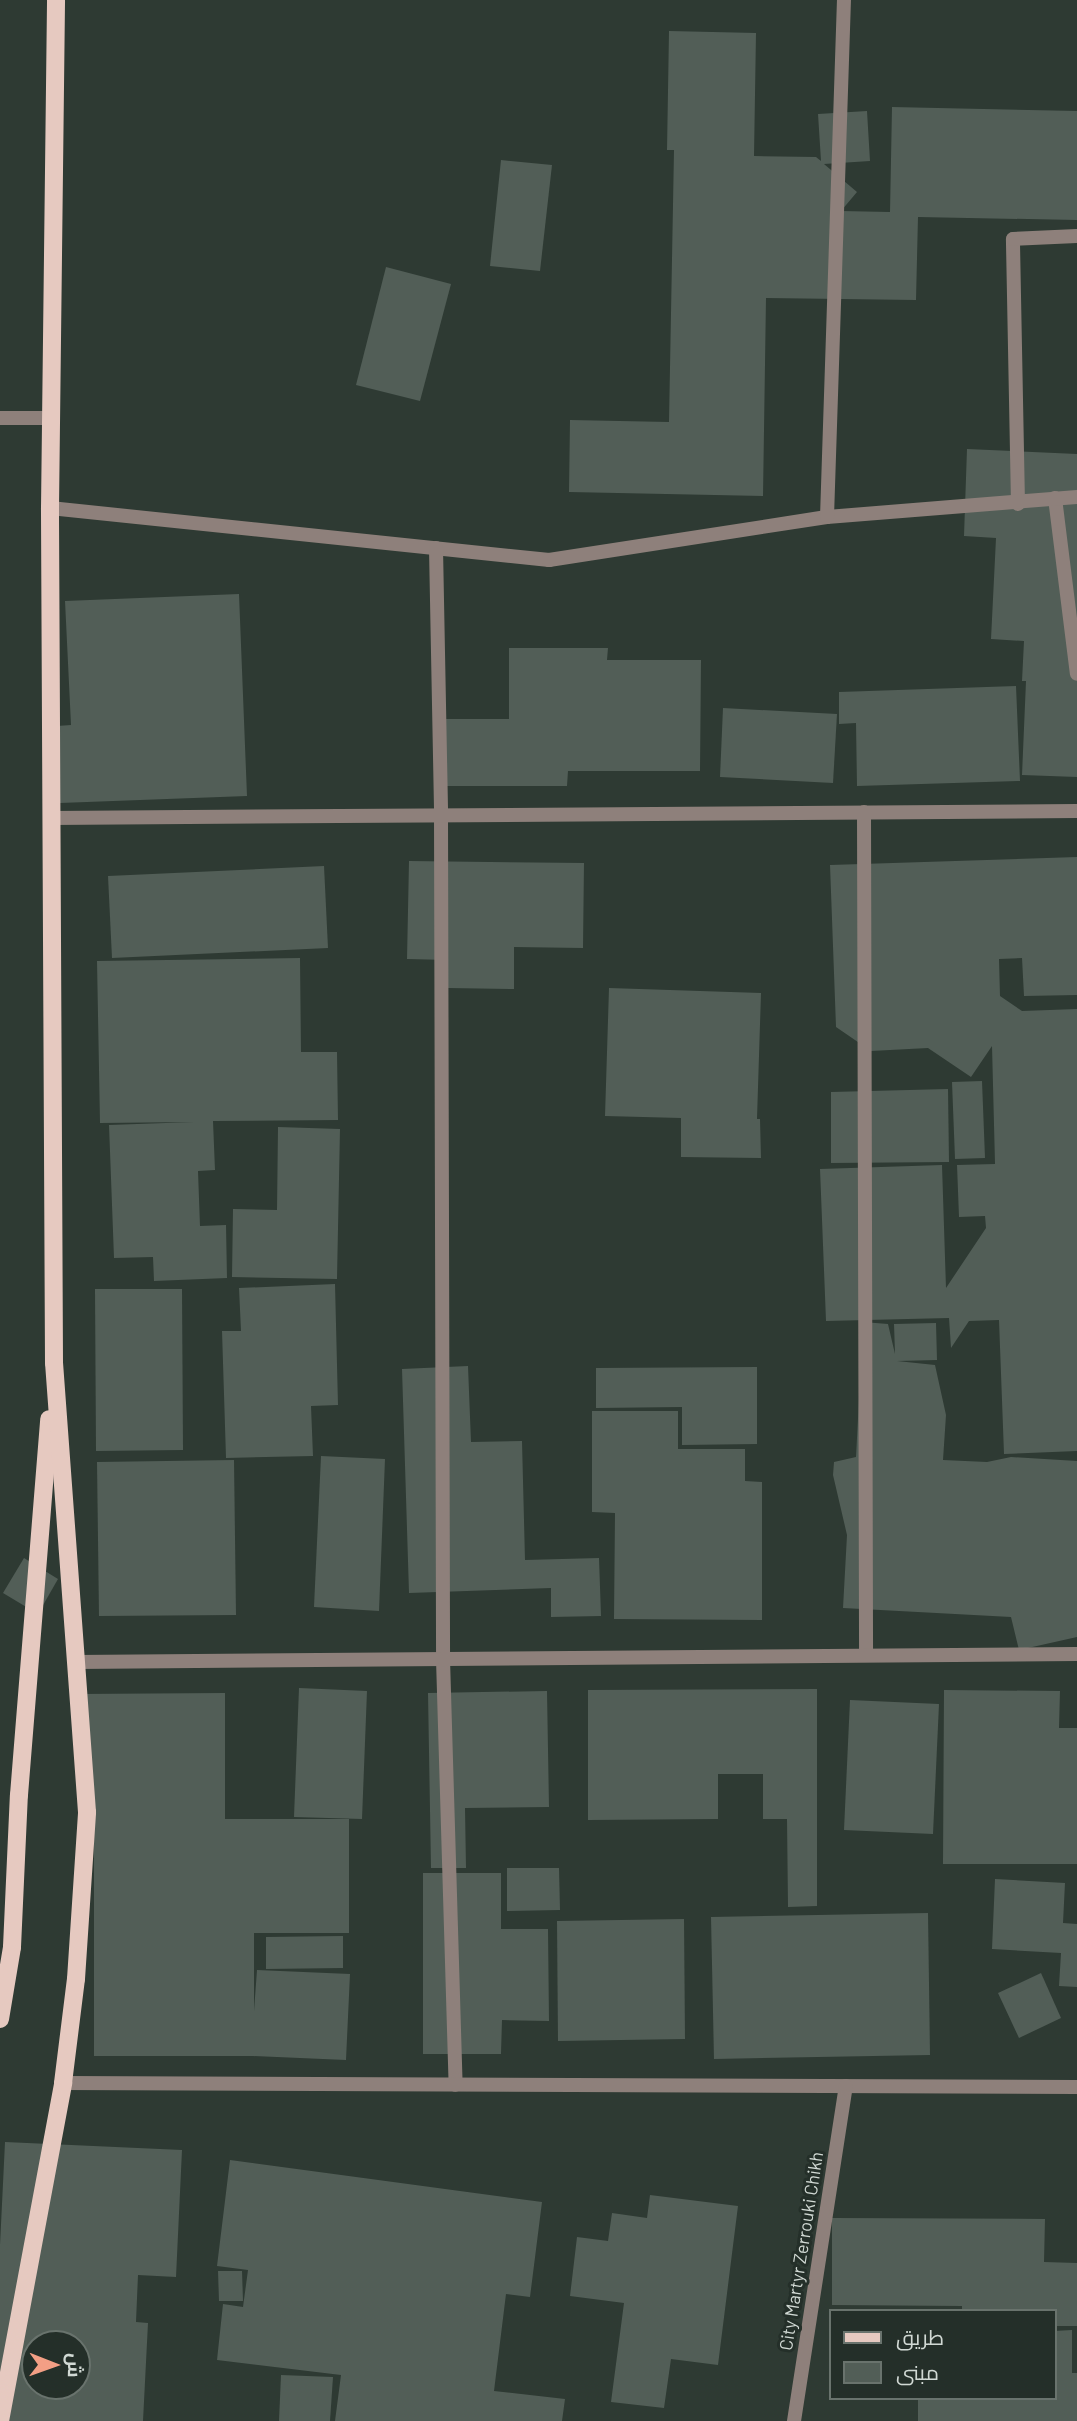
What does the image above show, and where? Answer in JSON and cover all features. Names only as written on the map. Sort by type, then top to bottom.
[{"type":"main road","points":[[0,2421],[62,2083],[76,1979],[88,1812],[54,1363],[50,508],[57,0]]},
{"type":"main road","points":[[0,2019],[12,1947],[19,1795],[54,1363]]},
{"type":"street","points":[[827,517],[844,0]]},
{"type":"street","points":[[1018,504],[1013,239],[1077,236]]},
{"type":"street","points":[[0,418],[52,418]]},
{"type":"street","points":[[50,508],[549,560],[827,517],[1018,504],[1077,497]]},
{"type":"street","points":[[1055,498],[1077,674]]},
{"type":"street","points":[[436,548],[441,816],[443,1659],[456,2085]]},
{"type":"street","points":[[51,818],[1077,811]]},
{"type":"street","points":[[864,812],[866,1655]]},
{"type":"street","points":[[76,1662],[1077,1654]]},
{"type":"street","points":[[62,2083],[1077,2087]]},
{"type":"street","name":"City Martyr Zerrouki Chikh","points":[[794,2421],[846,2086]]},
{"type":"building","points":[[669,31],[756,33],[754,156],[816,157],[821,161],[818,114],[867,111],[870,161],[824,164],[857,192],[841,211],[890,212],[892,107],[1077,111],[1077,220],[918,217],[916,300],[766,298],[763,496],[569,492],[570,420],[669,422],[674,150],[667,150]]},
{"type":"building","points":[[501,160],[552,165],[540,271],[490,266]]},
{"type":"building","points":[[386,267],[451,284],[420,401],[356,385]]},
{"type":"building","points":[[967,449],[1077,454],[1077,777],[1022,775],[1026,681],[1022,681],[1024,641],[991,639],[996,538],[964,536]]},
{"type":"building","points":[[239,594],[247,796],[60,803],[57,726],[71,725],[65,601]]},
{"type":"building","points":[[509,648],[608,648],[607,660],[701,660],[700,771],[568,771],[567,786],[442,786],[442,719],[509,719]]},
{"type":"building","points":[[1016,686],[1020,781],[857,786],[856,723],[839,724],[839,692]]},
{"type":"building","points":[[723,708],[837,714],[833,783],[720,777]]},
{"type":"building","points":[[1077,857],[1077,995],[1024,996],[1022,958],[999,959],[1000,996],[1022,1011],[1077,1009],[1077,1451],[1004,1454],[999,1320],[969,1321],[951,1348],[949,1318],[826,1321],[820,1169],[942,1165],[946,1288],[986,1228],[985,1216],[959,1217],[957,1165],[995,1164],[992,1046],[971,1077],[928,1048],[871,1051],[836,1027],[830,865]]},
{"type":"building","points":[[409,861],[584,863],[583,948],[514,947],[514,989],[448,988],[448,960],[407,959]]},
{"type":"building","points":[[324,866],[328,948],[112,958],[108,876]]},
{"type":"building","points":[[300,958],[301,1052],[337,1052],[338,1120],[213,1121],[215,1170],[198,1171],[200,1226],[226,1225],[227,1278],[154,1281],[153,1257],[114,1258],[109,1125],[194,1122],[100,1123],[97,961]]},
{"type":"building","points":[[609,988],[761,993],[757,1119],[760,1119],[761,1158],[681,1157],[681,1118],[605,1116]]},
{"type":"building","points":[[982,1081],[985,1158],[955,1159],[952,1082]]},
{"type":"building","points":[[948,1089],[949,1162],[831,1163],[831,1092]]},
{"type":"building","points":[[278,1127],[340,1129],[337,1279],[232,1277],[233,1209],[277,1210]]},
{"type":"building","points":[[335,1284],[338,1405],[311,1406],[313,1456],[226,1458],[222,1331],[241,1331],[239,1288]]},
{"type":"building","points":[[95,1289],[182,1289],[183,1450],[96,1451]]},
{"type":"building","points":[[863,1322],[888,1324],[895,1354],[894,1324],[936,1323],[937,1360],[897,1361],[935,1365],[946,1415],[943,1460],[987,1462],[1011,1457],[1077,1461],[1077,1637],[1019,1650],[1011,1617],[843,1608],[847,1535],[833,1475],[834,1462],[856,1457]]},
{"type":"building","points":[[468,1366],[471,1442],[522,1441],[525,1560],[599,1558],[601,1616],[551,1617],[551,1588],[409,1593],[402,1369]]},
{"type":"building","points":[[757,1367],[757,1444],[682,1445],[682,1407],[596,1408],[596,1368]]},
{"type":"building","points":[[592,1411],[678,1411],[678,1449],[745,1449],[745,1481],[762,1482],[762,1620],[614,1619],[615,1513],[592,1512]]},
{"type":"building","points":[[321,1456],[385,1459],[379,1611],[314,1607]]},
{"type":"building","points":[[234,1460],[236,1615],[99,1616],[97,1462]]},
{"type":"building","points":[[24,1558],[58,1579],[38,1614],[3,1593]]},
{"type":"building","points":[[299,1688],[367,1691],[362,1819],[294,1817]]},
{"type":"building","points":[[817,1689],[817,1906],[788,1907],[787,1819],[763,1819],[763,1774],[718,1774],[718,1819],[588,1820],[588,1690]]},
{"type":"building","points":[[944,1690],[1060,1691],[1059,1728],[1077,1728],[1077,1864],[943,1864]]},
{"type":"building","points":[[547,1691],[549,1807],[465,1808],[466,1868],[431,1868],[428,1693]]},
{"type":"building","points":[[225,1693],[225,1819],[349,1819],[349,1933],[254,1933],[254,2011],[257,1970],[350,1974],[346,2060],[253,2056],[94,2056],[94,1828],[78,1828],[78,1694]]},
{"type":"building","points":[[850,1700],[939,1704],[933,1834],[844,1830]]},
{"type":"building","points":[[507,1868],[559,1868],[560,1910],[507,1911]]},
{"type":"building","points":[[423,1873],[501,1873],[501,1929],[548,1929],[549,2021],[502,2020],[501,2054],[423,2054]]},
{"type":"building","points":[[995,1879],[1065,1883],[1063,1923],[1077,1924],[1077,1987],[1059,1986],[1061,1953],[992,1949]]},
{"type":"building","points":[[928,1913],[930,2055],[714,2059],[711,1917]]},
{"type":"building","points":[[684,1919],[685,2039],[558,2041],[557,1921]]},
{"type":"building","points":[[343,1936],[343,1968],[266,1969],[266,1937]]},
{"type":"building","points":[[1041,1973],[1061,2018],[1019,2038],[998,1993]]},
{"type":"building","points":[[5,2142],[182,2150],[176,2277],[138,2275],[136,2322],[148,2323],[143,2421],[0,2421],[0,2245]]},
{"type":"building","points":[[230,2160],[542,2202],[530,2297],[506,2294],[494,2391],[565,2399],[562,2421],[335,2421],[341,2375],[217,2360],[223,2304],[243,2307],[248,2270],[217,2266]]},
{"type":"building","points":[[650,2195],[738,2206],[718,2365],[671,2359],[664,2408],[611,2402],[624,2303],[570,2296],[577,2237],[608,2241],[612,2213],[647,2218]]},
{"type":"building","points":[[832,2218],[1045,2219],[1044,2262],[1077,2263],[1077,2326],[1056,2326],[1056,2309],[832,2305]]},
{"type":"building","points":[[218,2271],[242,2271],[243,2301],[219,2301]]},
{"type":"building","points":[[1072,2330],[1072,2373],[1077,2373],[1077,2421],[918,2421],[918,2400],[1056,2400],[1056,2331]]},
{"type":"building","points":[[281,2375],[333,2377],[330,2421],[279,2421]]}]
